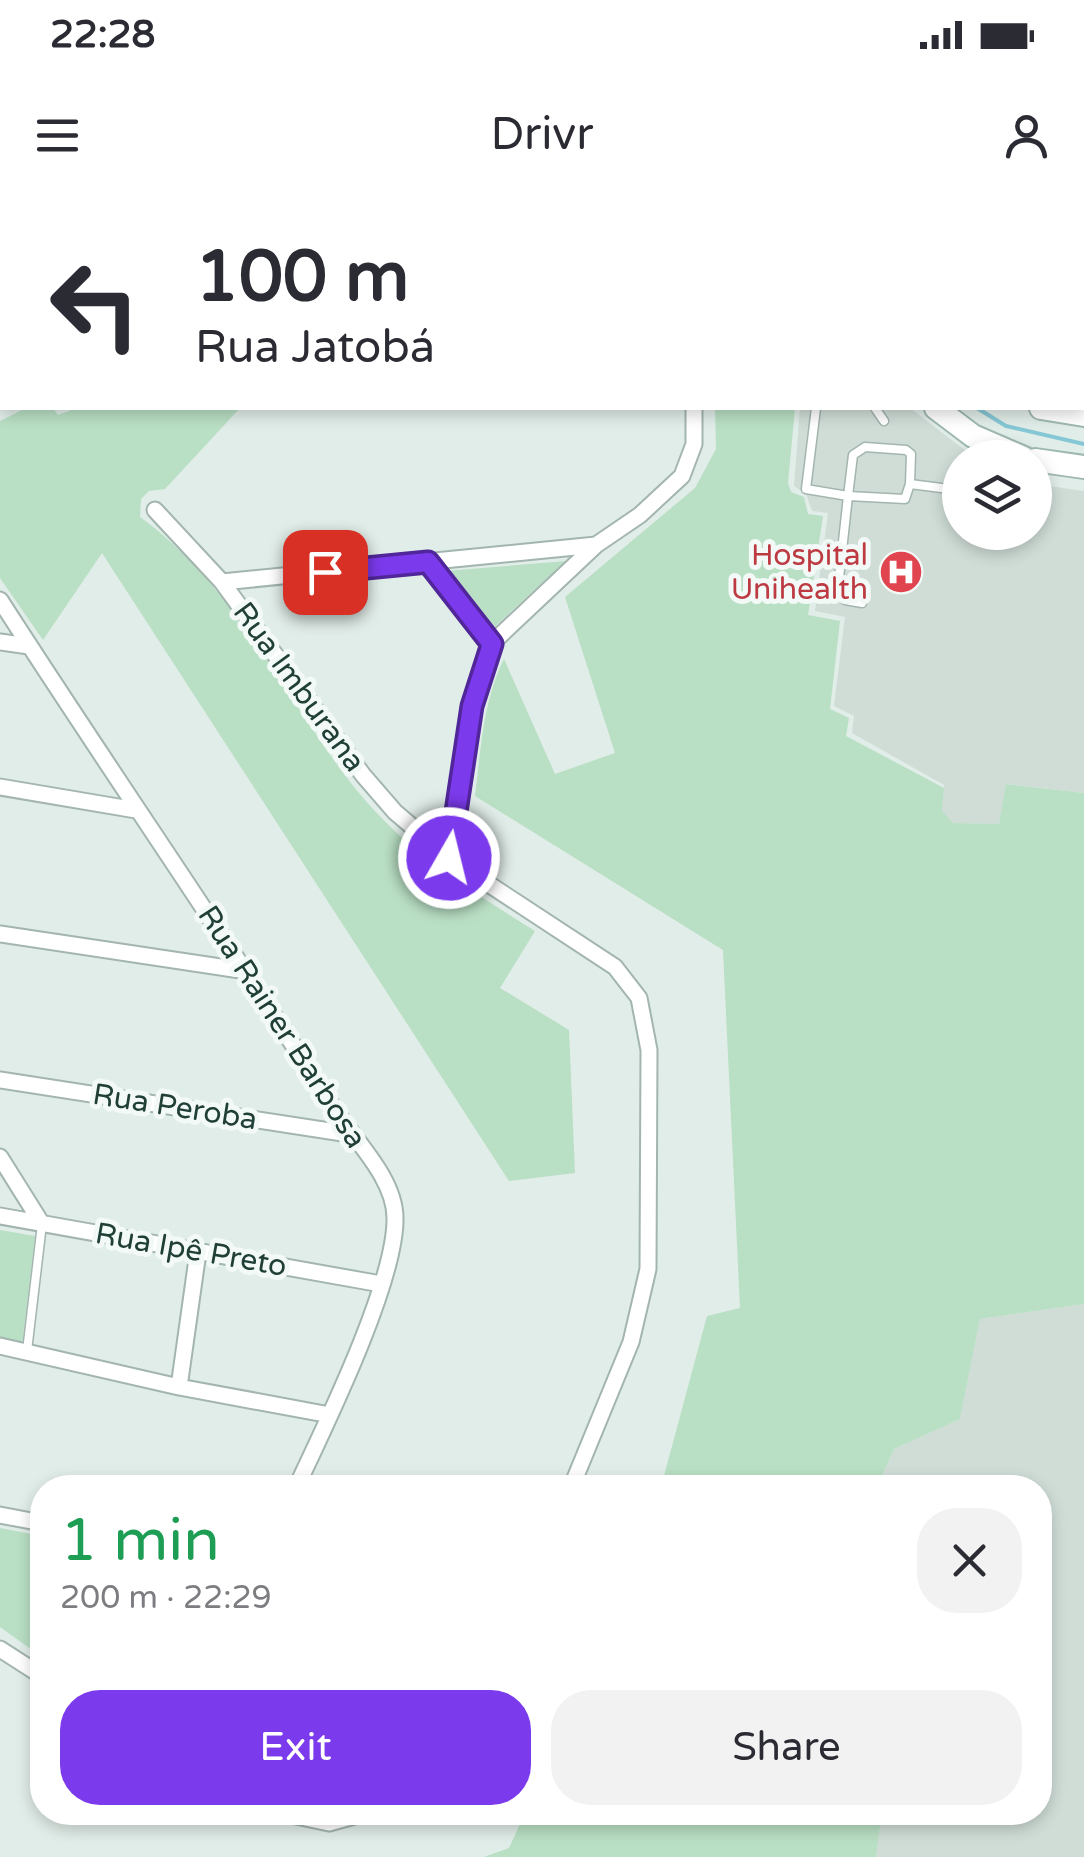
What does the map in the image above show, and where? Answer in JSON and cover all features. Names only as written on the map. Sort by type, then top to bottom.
[{"type":"main road","points":[[939,410],[983,440]]},
{"type":"main road","points":[[1053,410],[1084,415]]},
{"type":"main road","points":[[1052,462],[1084,467]]},
{"type":"street","points":[[449,858],[472,706],[492,644],[596,545],[640,515],[682,476],[694,444],[694,410]]},
{"type":"street","name":"Rua Imburana","points":[[156,510],[222,582],[363,775],[395,812],[449,858],[615,966],[627,977],[643,1009],[649,1050],[648,1268],[631,1342],[575,1475]]},
{"type":"street","points":[[222,582],[596,545]]},
{"type":"street","points":[[428,562],[492,644]]},
{"type":"street","name":"Rua Rainer Barbosa","points":[[0,600],[136,810],[247,971],[349,1134],[379,1172],[393,1201],[396,1220],[382,1284],[302,1475]]},
{"type":"street","points":[[0,642],[30,646]]},
{"type":"street","points":[[0,787],[136,810]]},
{"type":"street","points":[[0,934],[247,971]]},
{"type":"street","name":"Rua Peroba","points":[[0,1080],[349,1134]]},
{"type":"street","points":[[0,1157],[42,1224]]},
{"type":"street","name":"Rua Ipê Preto","points":[[0,1216],[382,1284]]},
{"type":"street","points":[[179,1387],[198,1252]]},
{"type":"street","points":[[0,1346],[179,1387],[330,1415]]},
{"type":"street","points":[[0,1515],[30,1521]]},
{"type":"street","points":[[0,1649],[30,1668]]},
{"type":"lane","points":[[816,410],[806,489],[848,496],[900,500],[908,496],[913,460],[906,450],[865,447],[854,455],[848,496],[839,595],[862,604]]},
{"type":"lane","points":[[876,410],[884,421]]},
{"type":"lane","points":[[910,484],[942,488]]},
{"type":"lane","points":[[27,1351],[42,1224]]},
{"type":"shaded area","points":[[800,410],[913,410],[952,440],[942,440],[942,550],[1052,550],[1052,486],[1084,491],[1084,793],[1007,784],[999,824],[953,823],[942,812],[944,785],[852,733],[854,716],[834,706],[845,617],[815,611],[828,513],[812,511],[806,494],[794,486]]},
{"type":"shaded area","points":[[1084,1304],[1084,1857],[876,1857],[880,1825],[1052,1825],[1052,1475],[882,1475],[894,1449],[960,1419],[980,1319]]},
{"type":"green space","points":[[22,410],[54,410],[58,415],[72,410],[238,410],[165,489],[149,491],[141,499],[140,517],[201,573],[228,605],[368,803],[434,864],[535,931],[500,988],[569,1030],[575,1173],[509,1181],[102,553],[43,640],[0,578],[0,421]]},
{"type":"green space","points":[[715,410],[795,410],[788,483],[791,492],[804,497],[808,514],[823,516],[808,615],[840,621],[830,709],[849,718],[846,736],[944,788],[942,811],[953,823],[999,824],[1006,784],[1084,793],[1084,1304],[980,1319],[960,1419],[894,1449],[882,1475],[664,1475],[707,1316],[740,1308],[723,950],[475,796],[487,709],[504,659],[555,774],[615,753],[565,597],[695,488],[716,449]]},
{"type":"green space","points":[[566,561],[491,630],[446,571]]},
{"type":"green space","points":[[0,1230],[35,1236],[22,1345],[0,1340]]},
{"type":"green space","points":[[0,1528],[30,1534],[30,1648],[0,1627]]},
{"type":"green space","points":[[519,1825],[880,1825],[876,1857],[484,1857],[509,1848]]},
{"type":"waterway","points":[[980,410],[1006,426],[1084,444]]},
{"type":"place","name":"Hospital Unihealth","points":[[901,572]]},
{"type":"route","points":[[325,572],[428,562],[492,644],[472,706],[449,858]]}]
